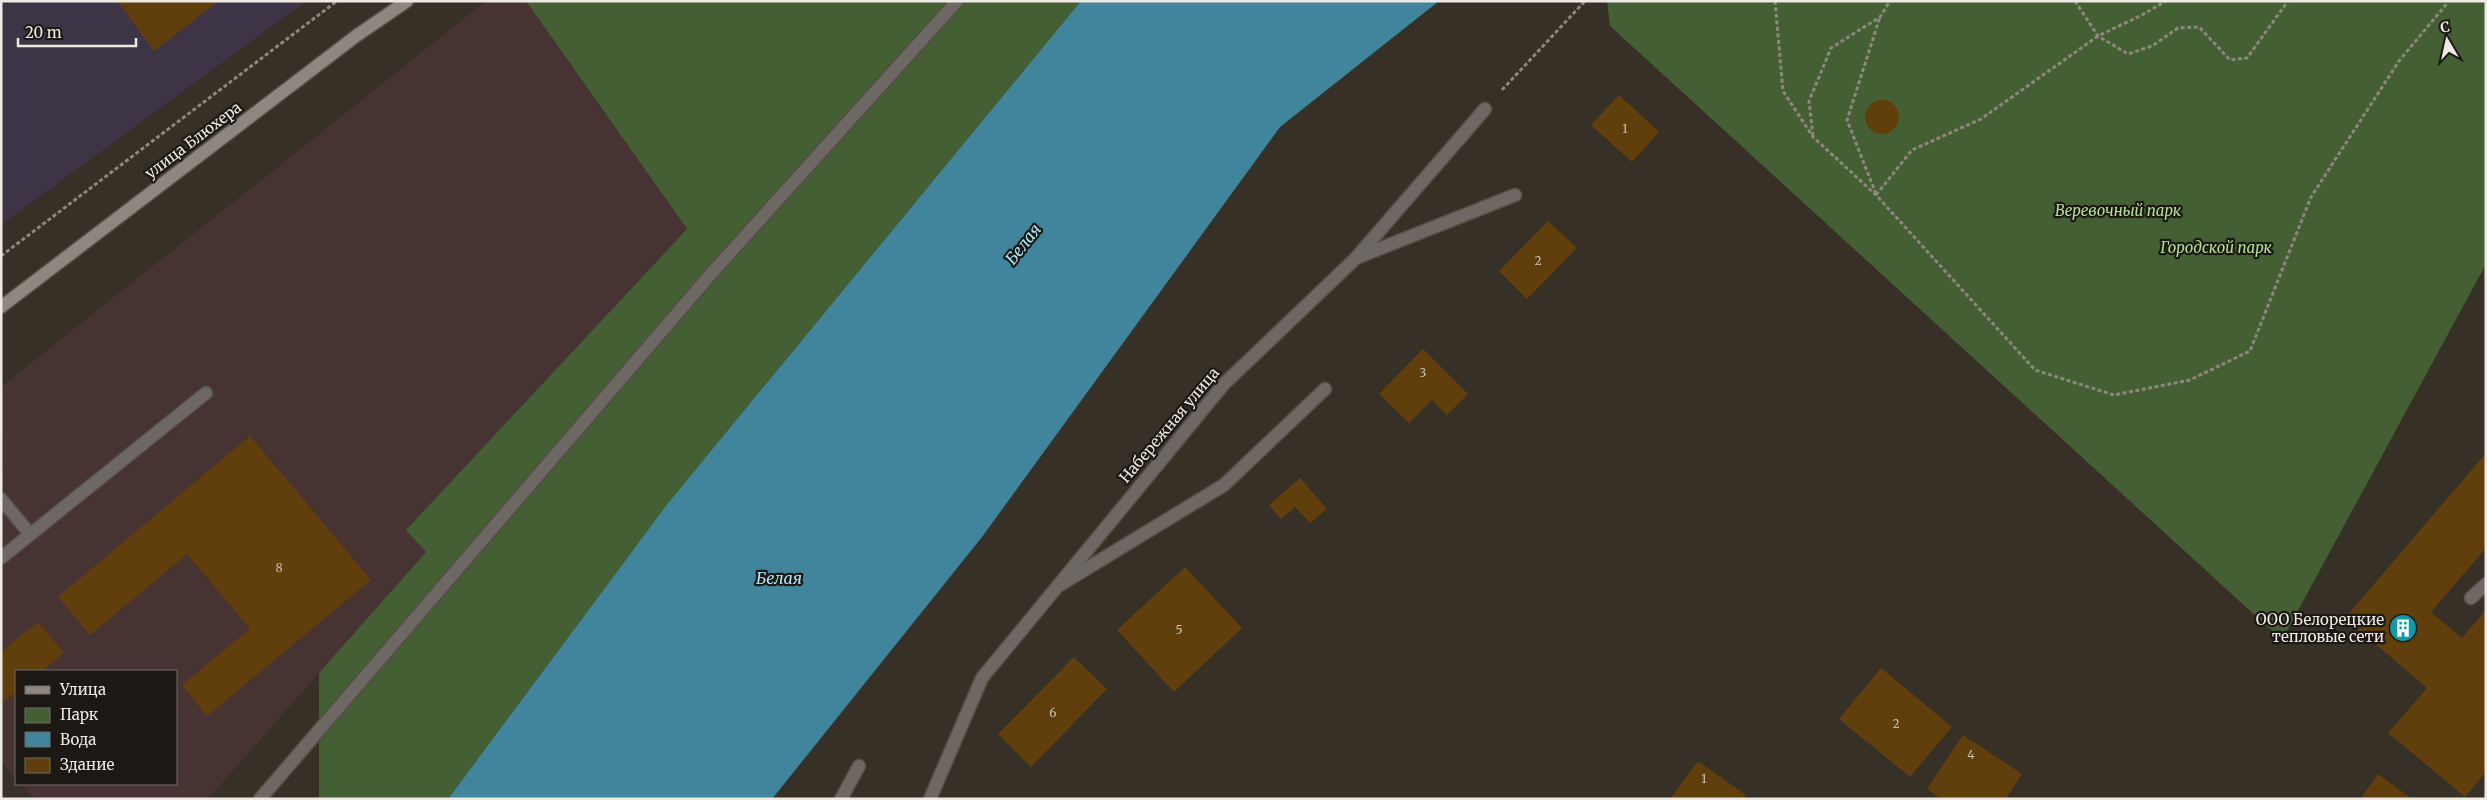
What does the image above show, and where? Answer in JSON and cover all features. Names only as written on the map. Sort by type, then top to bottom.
[{"type":"main road","name":"улица Блюхера","points":[[1,307],[356,36],[407,1]]},
{"type":"street","points":[[260,799],[710,275],[957,1]]},
{"type":"street","name":"Набережная улица","points":[[930,799],[982,678],[1224,384],[1356,258],[1485,109]]},
{"type":"street","points":[[1356,258],[1515,195]]},
{"type":"street","points":[[1054,589],[1224,485],[1325,389]]},
{"type":"street","points":[[1,558],[206,393]]},
{"type":"street","points":[[1,499],[30,534]]},
{"type":"street","points":[[2471,598],[2486,584]]},
{"type":"street","points":[[841,799],[859,766]]},
{"type":"path","points":[[1,256],[337,1]]},
{"type":"path","points":[[1485,109],[1585,1]]},
{"type":"path","points":[[1775,1],[1783,91],[1814,137],[1876,195],[2035,370],[2114,395],[2190,380],[2250,351],[2311,197],[2399,61],[2449,1]]},
{"type":"path","points":[[1876,195],[1847,120],[1880,17],[1890,1]]},
{"type":"path","points":[[2076,1],[2098,36],[2128,54],[2152,46],[2178,28],[2199,27],[2230,60],[2247,58],[2288,1]]},
{"type":"path","points":[[1876,195],[1912,150],[1981,119],[2098,36],[2166,1]]},
{"type":"path","points":[[1814,137],[1808,101],[1830,48],[1880,17]]},
{"type":"shaded area","points":[[1,1],[306,1],[1,225]]},
{"type":"shaded area","points":[[486,1],[526,1],[687,229],[407,529],[426,552],[208,799],[34,799],[21,785],[178,785],[178,670],[15,670],[15,778],[1,762],[1,473],[3,472],[1,387]]},
{"type":"green space","points":[[526,1],[1081,1],[668,503],[448,799],[319,799],[319,673],[426,552],[406,530],[687,229]]},
{"type":"green space","name":"Городской парк","points":[[1607,1],[2486,1],[2486,264],[2282,640],[1610,26]]},
{"type":"water","name":"Белая","points":[[1081,1],[1439,1],[1280,127],[982,537],[772,799],[448,799],[668,503]]},
{"type":"building","points":[[117,1],[219,1],[154,51]]},
{"type":"building","points":[[1619,95],[1659,132],[1632,162],[1591,125]]},
{"type":"building","points":[[1882,100],[1894,105],[1899,117],[1894,129],[1882,134],[1870,129],[1865,117],[1870,105]]},
{"type":"building","points":[[1548,221],[1577,248],[1527,299],[1499,271]]},
{"type":"building","points":[[1423,349],[1468,394],[1447,415],[1432,400],[1409,423],[1379,394]]},
{"type":"building","points":[[250,436],[371,580],[207,716],[182,685],[250,629],[187,554],[90,635],[58,597]]},
{"type":"building","name":"ООО Белорецкие тепловые сети","points":[[2486,453],[2486,548],[2431,612],[2462,638],[2486,610],[2486,772],[2465,797],[2388,733],[2427,688],[2345,618]]},
{"type":"building","points":[[1300,478],[1327,509],[1310,523],[1295,507],[1281,519],[1269,505]]},
{"type":"building","points":[[1185,567],[1242,628],[1174,692],[1117,630]]},
{"type":"building","points":[[38,622],[64,653],[43,670],[15,670],[15,693],[1,704],[1,652]]},
{"type":"building","points":[[1074,657],[1107,689],[1031,767],[998,734]]},
{"type":"building","points":[[1881,668],[1952,727],[1910,777],[1839,719]]},
{"type":"building","points":[[1963,735],[2022,774],[2006,799],[1941,799],[1927,789]]},
{"type":"building","points":[[1698,761],[1746,795],[1743,799],[1670,799]]},
{"type":"building","points":[[2378,774],[2412,799],[2360,799]]},
{"type":"place","name":"ООО Белорецкие тепловые сети","points":[[2403,628]]},
{"type":"park label","name":"Веревочный парк","points":[[2118,210]]}]
